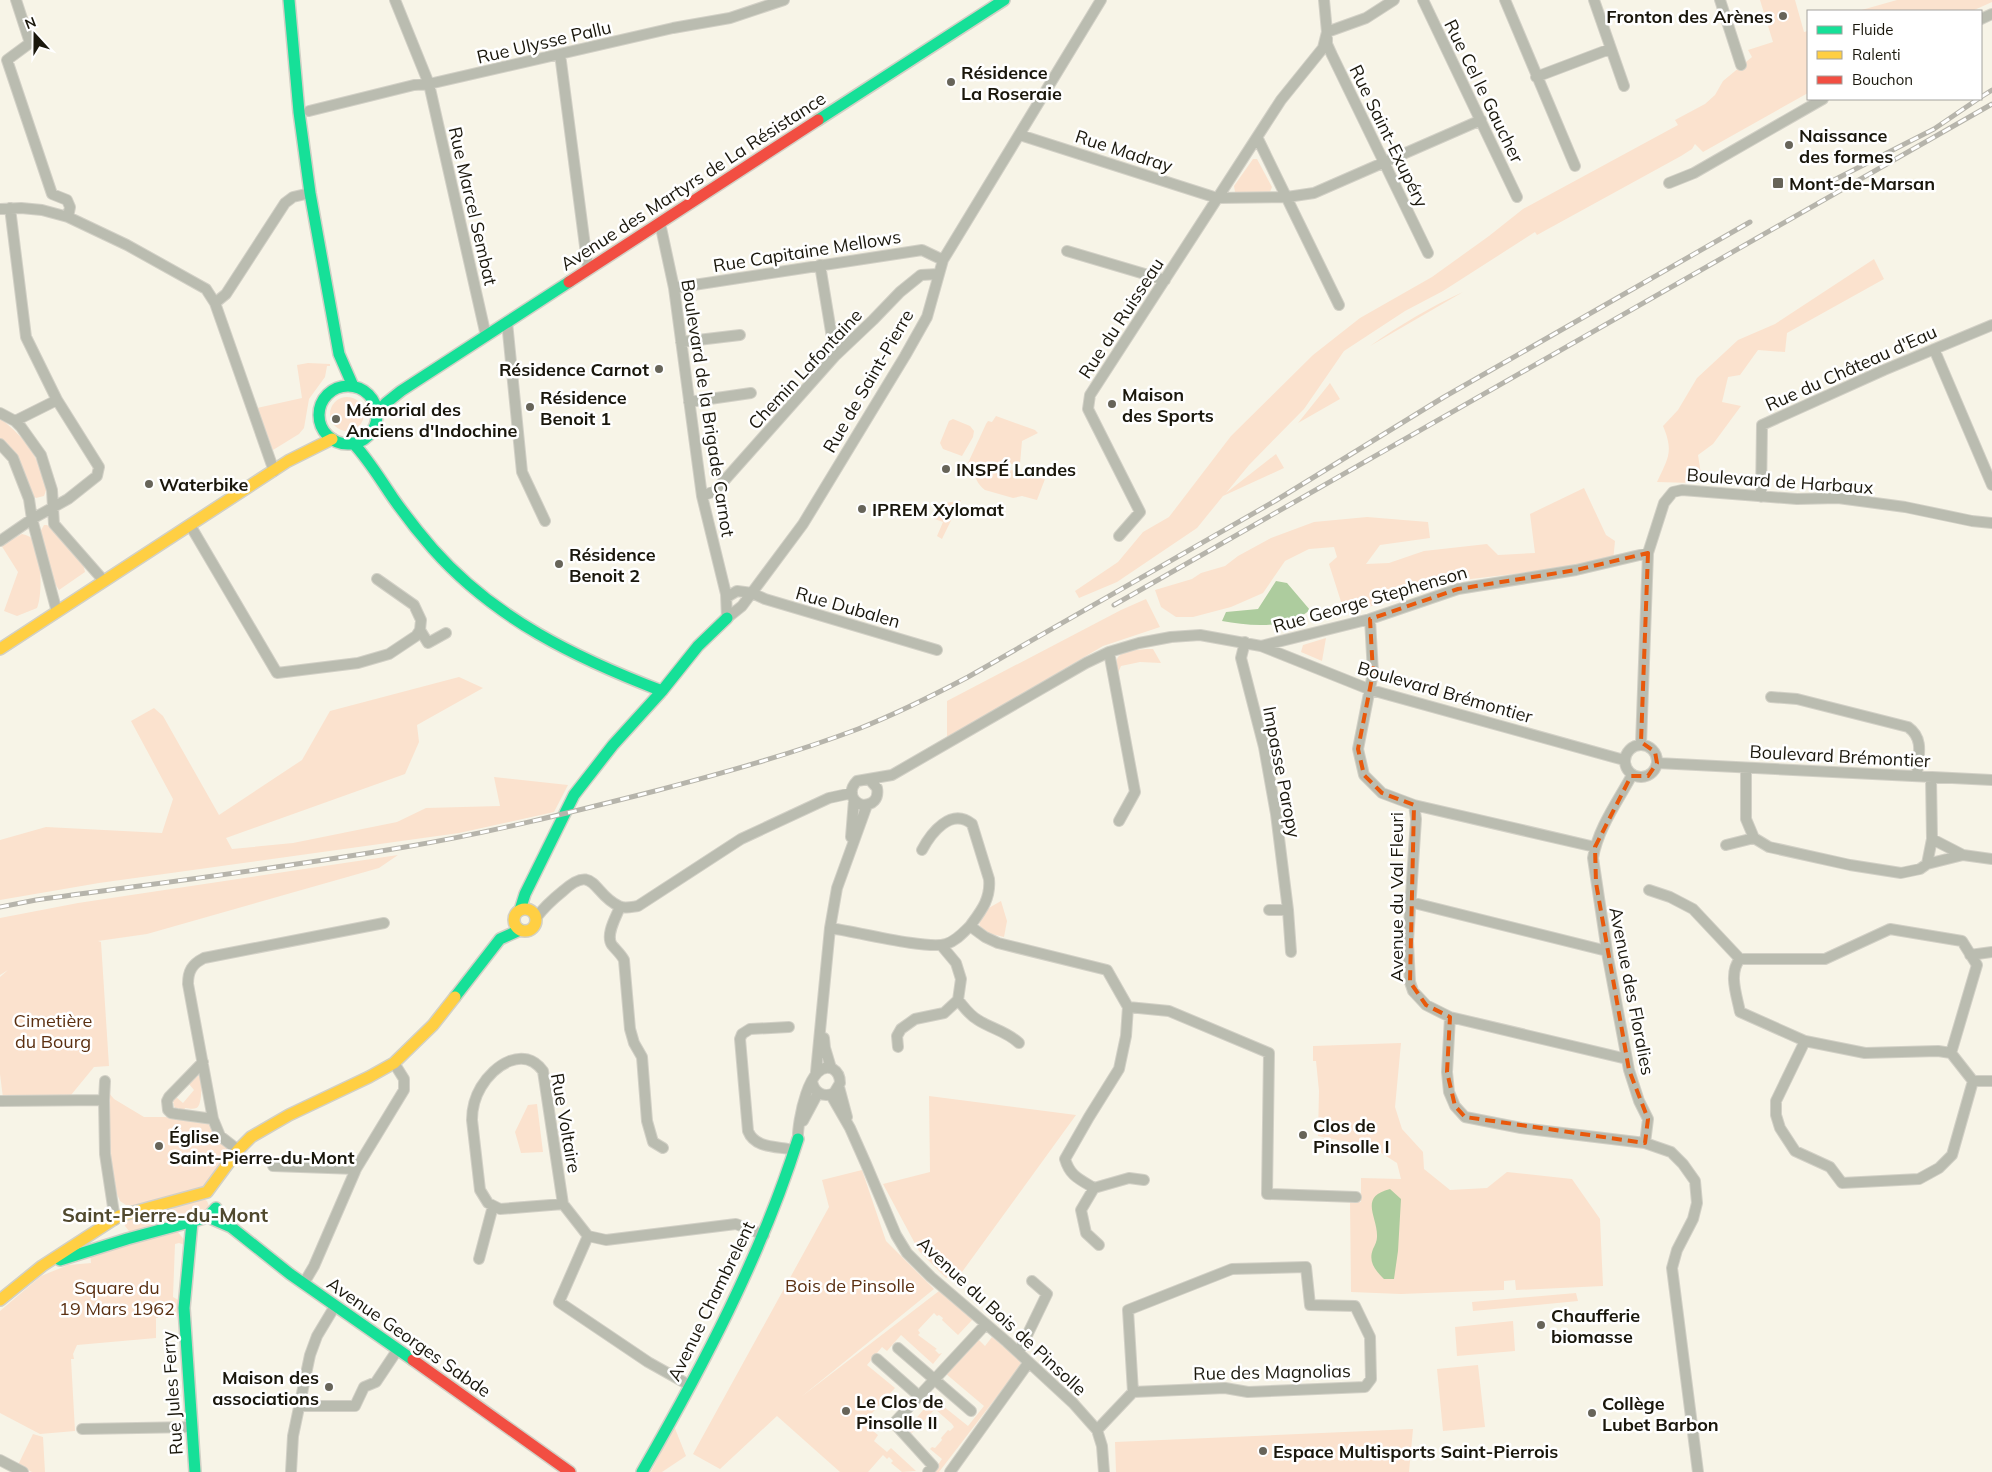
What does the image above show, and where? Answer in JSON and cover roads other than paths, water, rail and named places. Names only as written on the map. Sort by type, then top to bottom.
[{"type":"street","points":[[16,0],[30,43],[7,60],[52,194],[67,200],[70,207],[68,218]]},
{"type":"street","points":[[289,0],[299,112],[310,193],[340,358],[354,386]]},
{"type":"street","name":"Rue Marcel Sembat","points":[[395,0],[429,84],[486,336]]},
{"type":"street","name":"Rue Ulysse Pallu","points":[[309,111],[414,86],[730,18],[784,0]]},
{"type":"street","name":"Avenue des Martyrs de La Résistance","points":[[377,414],[386,403],[401,391],[1004,0]]},
{"type":"street","name":"Rue de Saint-Pierre","points":[[208,1217],[221,1175],[238,1150],[251,1137],[266,1127],[394,1063],[433,1025],[500,939],[517,926],[515,916],[528,909],[574,796],[613,745],[658,696],[698,646],[742,606],[803,524],[927,317],[943,260],[1102,0]]},
{"type":"street","name":"Rue du Ruisseau","points":[[1119,536],[1140,512],[1088,409],[1090,395],[1217,198],[1258,139],[1281,100],[1323,48],[1327,32],[1324,0]]},
{"type":"street","points":[[1327,32],[1366,18],[1394,0]]},
{"type":"street","name":"Rue Cel le Gaucher","points":[[1423,0],[1516,197]]},
{"type":"street","points":[[1505,0],[1574,166]]},
{"type":"street","points":[[1594,0],[1624,86]]},
{"type":"street","points":[[1720,0],[1741,65]]},
{"type":"street","name":"Rue Saint-Exupéry","points":[[1327,32],[1327,44],[1428,253]]},
{"type":"street","points":[[1536,77],[1610,49]]},
{"type":"street","points":[[560,54],[588,269]]},
{"type":"street","points":[[1669,183],[1694,173],[1821,100]]},
{"type":"street","points":[[1217,198],[1286,197],[1314,193],[1481,120]]},
{"type":"street","name":"Rue Madray","points":[[1020,135],[1217,198]]},
{"type":"street","points":[[1258,139],[1339,305]]},
{"type":"street","points":[[215,303],[226,294],[285,203],[293,197],[310,193]]},
{"type":"street","points":[[0,541],[32,519],[68,499],[97,476],[99,470],[99,466],[57,400],[26,337],[5,208],[42,210],[68,218],[127,245],[206,289],[215,303],[274,471]]},
{"type":"street","name":"Boulevard de la Brigade Carnot","points":[[660,223],[674,288],[702,496],[727,597],[727,618]]},
{"type":"street","name":"Rue Capitaine Mellows","points":[[674,288],[922,250],[943,260]]},
{"type":"street","points":[[1068,252],[1165,280]]},
{"type":"street","points":[[820,265],[835,356]]},
{"type":"street","name":"Chemin Lafontaine","points":[[702,496],[715,491],[835,356],[900,292],[921,275],[938,274]]},
{"type":"street","points":[[507,322],[522,472],[544,521]]},
{"type":"street","name":"Rue du Château d'Eau","points":[[1761,497],[1762,425],[1992,325]]},
{"type":"street","points":[[681,342],[740,335]]},
{"type":"street","points":[[1934,349],[1992,485]]},
{"type":"street","points":[[334,388],[340,358]]},
{"type":"street","points":[[344,385],[354,386],[366,392],[374,400],[377,414],[374,428],[370,434],[362,440],[346,444],[332,439],[325,433],[320,425],[318,414],[325,396],[334,388],[344,385]]},
{"type":"street","name":"Avenue des Martyrs de La Résistance","points":[[366,392],[387,394],[401,391]]},
{"type":"street","points":[[689,402],[752,393]]},
{"type":"street","points":[[15,421],[57,400]]},
{"type":"street","points":[[0,413],[15,421],[41,455],[52,490],[54,524],[104,581]]},
{"type":"street","points":[[288,462],[312,437],[320,425]]},
{"type":"street","points":[[370,434],[382,478]]},
{"type":"street","points":[[0,649],[288,462],[332,439]]},
{"type":"street","points":[[353,443],[382,478],[392,497],[434,550],[464,581],[491,604],[546,641],[658,696]]},
{"type":"street","points":[[0,444],[13,458],[29,499],[32,519],[57,612]]},
{"type":"street","name":"Boulevard de Harbaux","points":[[1641,744],[1648,553],[1664,503],[1673,492],[1682,490],[1797,499],[1838,498],[1905,506],[1972,521],[1992,523]]},
{"type":"street","points":[[190,525],[277,673],[358,662],[389,654],[416,636],[420,630],[421,620],[414,605],[377,579]]},
{"type":"street","name":"Rue George Stephenson","points":[[869,779],[892,775],[1109,652],[1139,643],[1171,637],[1200,635],[1261,646],[1370,619],[1458,589],[1576,570],[1648,553]]},
{"type":"street","points":[[727,597],[737,591],[752,593]]},
{"type":"street","name":"Rue Dubalen","points":[[752,593],[765,600],[937,650]]},
{"type":"street","name":"Avenue du Val Fleuri","points":[[1370,619],[1373,673],[1358,749],[1364,775],[1382,793],[1414,805],[1416,819],[1408,941],[1410,982],[1413,991],[1426,1005],[1450,1017],[1627,1059]]},
{"type":"street","points":[[420,630],[428,643],[446,633]]},
{"type":"street","name":"Impasse Paropy","points":[[1245,642],[1241,658],[1264,747],[1276,814],[1288,910],[1291,952]]},
{"type":"street","name":"Boulevard Brémontier","points":[[1261,646],[1371,690],[1624,760]]},
{"type":"street","points":[[1109,652],[1135,792],[1118,821]]},
{"type":"street","points":[[1772,697],[1797,698],[1908,726],[1919,738],[1917,776]]},
{"type":"street","points":[[1641,744],[1646,745],[1655,752],[1657,763],[1656,768],[1648,776],[1643,777],[1632,775],[1625,766],[1624,760],[1628,751],[1641,744]]},
{"type":"street","name":"Boulevard Brémontier","points":[[1657,763],[1992,780]]},
{"type":"street","points":[[1746,768],[1746,820],[1754,838],[1769,847],[1888,872],[1911,872],[1928,864],[1963,855]]},
{"type":"street","name":"Rue George Stephenson","points":[[878,792],[892,775]]},
{"type":"street","name":"Avenue des Floralies","points":[[1632,775],[1605,824],[1595,847],[1593,858],[1607,951],[1627,1059],[1639,1101],[1648,1119],[1646,1143]]},
{"type":"street","points":[[1928,864],[1932,839],[1932,777]]},
{"type":"street","points":[[517,926],[530,930],[535,925],[528,909],[544,907],[573,882],[582,879],[591,881],[613,903],[620,907],[630,908],[645,903],[741,839],[829,798],[853,797],[862,805],[867,805],[875,800],[878,792],[875,784],[869,779],[857,781],[854,785],[853,797]]},
{"type":"street","name":"Avenue Chambrelent","points":[[850,851],[853,797]]},
{"type":"street","name":"Avenue Chambrelent","points":[[796,1144],[803,1105],[814,1076],[830,928],[837,888],[867,805]]},
{"type":"street","points":[[1414,805],[1595,847]]},
{"type":"street","points":[[830,928],[918,943],[941,945],[947,944],[960,936],[984,907],[990,888],[972,824],[962,818],[950,819],[930,836],[922,850]]},
{"type":"street","points":[[1726,845],[1754,838]]},
{"type":"street","points":[[1932,839],[1963,855],[1992,859]]},
{"type":"street","points":[[1649,890],[1670,897],[1693,909],[1740,959],[1825,959],[1890,929],[1962,941],[1976,965],[1951,1053]]},
{"type":"street","points":[[1410,902],[1607,951]]},
{"type":"street","points":[[620,907],[609,938],[611,944],[624,960],[630,1029],[634,1043],[642,1057],[647,1121],[653,1142],[663,1148]]},
{"type":"street","points":[[1269,910],[1288,910]]},
{"type":"street","points":[[238,1150],[220,1136],[214,1119],[188,984],[188,975],[192,966],[204,958],[384,923]]},
{"type":"street","points":[[970,926],[998,944],[1106,970],[1128,1007],[1126,1036],[1119,1069],[1065,1159],[1068,1170],[1094,1188]]},
{"type":"street","points":[[898,1047],[897,1036],[902,1029],[915,1019],[944,1013],[958,1000],[960,979],[956,963],[941,945]]},
{"type":"street","points":[[1970,955],[1992,952]]},
{"type":"street","points":[[1740,959],[1736,964],[1734,983],[1740,1012],[1805,1041],[1865,1053],[1938,1051],[1951,1053],[1973,1081]]},
{"type":"street","name":"Avenue Chambrelent","points":[[823,993],[825,1048],[831,1068]]},
{"type":"street","points":[[958,1000],[967,1012],[978,1020],[1009,1034],[1019,1043]]},
{"type":"street","points":[[1128,1007],[1169,1011],[1269,1052],[1267,1194],[1356,1197]]},
{"type":"street","points":[[1450,1017],[1447,1072],[1449,1092],[1455,1106],[1465,1117],[1521,1128],[1646,1143],[1671,1152],[1695,1181],[1697,1203],[1693,1219],[1677,1250],[1672,1268],[1698,1472]]},
{"type":"street","points":[[789,1027],[750,1029],[742,1034],[740,1039],[748,1131],[751,1138],[758,1143],[796,1144]]},
{"type":"street","points":[[1805,1041],[1776,1101],[1776,1115],[1780,1128],[1795,1151],[1830,1167],[1842,1183],[1919,1179],[1939,1168],[1952,1156],[1973,1081]]},
{"type":"street","name":"Rue Voltaire","points":[[493,1206],[488,1203],[480,1190],[472,1109],[480,1087],[498,1067],[516,1058],[532,1061],[540,1067],[545,1076],[563,1204],[588,1236]]},
{"type":"street","points":[[202,1062],[167,1101],[168,1110],[171,1113],[214,1119]]},
{"type":"street","points":[[304,1283],[314,1266],[356,1169],[404,1090],[404,1079],[394,1063]]},
{"type":"street","points":[[823,1068],[831,1068],[838,1074],[839,1087],[831,1095],[818,1093],[815,1090],[814,1076],[823,1068]]},
{"type":"street","points":[[105,1081],[105,1154],[108,1180],[112,1192],[118,1232],[127,1238]]},
{"type":"street","points":[[1973,1081],[1992,1081]]},
{"type":"street","name":"Avenue du Bois de Pinsolle","points":[[839,1087],[850,1128]]},
{"type":"street","name":"Avenue Chambrelent","points":[[642,1472],[689,1385],[764,1235],[786,1177],[804,1117],[818,1093]]},
{"type":"street","name":"Avenue du Bois de Pinsolle","points":[[831,1095],[850,1128],[896,1235],[907,1252],[931,1277],[1019,1352],[1074,1403],[1097,1430],[1102,1446],[1104,1472]]},
{"type":"street","points":[[0,1101],[104,1100]]},
{"type":"street","points":[[273,1166],[356,1169]]},
{"type":"street","points":[[1099,1245],[1086,1233],[1081,1210],[1094,1188],[1129,1178],[1144,1180]]},
{"type":"street","points":[[112,1192],[126,1212]]},
{"type":"street","points":[[0,1300],[42,1266],[126,1212],[213,1201],[231,1227]]},
{"type":"street","points":[[479,1259],[493,1206],[508,1209],[563,1204]]},
{"type":"street","points":[[42,1266],[127,1238],[208,1217],[231,1227]]},
{"type":"street","name":"Rue Jules Ferry","points":[[192,1222],[184,1308],[194,1472]]},
{"type":"street","points":[[689,1385],[648,1362],[559,1302],[588,1236],[606,1240],[736,1224],[764,1235]]},
{"type":"street","name":"Avenue Georges Sabde","points":[[231,1227],[335,1306],[570,1472]]},
{"type":"street","name":"Rue des Magnolias","points":[[1306,1268],[1310,1306],[1355,1306],[1370,1337],[1371,1380],[1365,1387],[1248,1392],[1225,1388],[1133,1392],[1128,1310],[1232,1269],[1306,1268]]},
{"type":"street","points":[[1019,1352],[1047,1294],[1032,1280]]},
{"type":"street","points":[[291,1472],[293,1436],[312,1348],[335,1306]]},
{"type":"street","points":[[928,1472],[933,1466],[894,1423],[986,1324]]},
{"type":"street","points":[[898,1348],[971,1411]]},
{"type":"street","points":[[300,1406],[355,1406],[364,1388],[376,1382],[398,1349]]},
{"type":"street","points":[[877,1360],[919,1396]]},
{"type":"street","points":[[950,1472],[1029,1362]]},
{"type":"street","points":[[1097,1430],[1133,1392]]},
{"type":"street","points":[[82,1430],[192,1428]]},
{"type":"street","points":[[0,1460],[23,1472]]},
{"type":"railway","points":[[1982,96],[1992,90]]},
{"type":"railway","points":[[1830,182],[1934,129],[1977,100]]},
{"type":"railway","points":[[1114,605],[1992,104]]},
{"type":"railway","points":[[0,907],[36,900],[313,862],[499,829],[706,777],[783,755],[858,729],[968,677],[1275,501],[1444,397],[1750,222]]},
{"type":"place","name":"Fronton des Arènes","points":[[1783,16]]},
{"type":"place","name":"Résidence La Roseraie","points":[[951,82]]},
{"type":"place","name":"Naissance des formes","points":[[1789,145]]},
{"type":"place","name":"Mont-de-Marsan","points":[[1778,183]]},
{"type":"place","name":"Résidence Carnot","points":[[659,369]]},
{"type":"place","name":"Maison des Sports","points":[[1112,404]]},
{"type":"place","name":"Résidence Benoit 1","points":[[530,407]]},
{"type":"place","name":"Mémorial des Anciens d'Indochine","points":[[336,419]]},
{"type":"place","name":"INSPÉ Landes","points":[[946,469]]},
{"type":"place","name":"Waterbike","points":[[149,484]]},
{"type":"place","name":"IPREM Xylomat","points":[[862,509]]},
{"type":"place","name":"Résidence Benoit 2","points":[[559,564]]},
{"type":"place","name":"Clos de Pinsolle I","points":[[1303,1135]]},
{"type":"place","name":"Église Saint-Pierre-du-Mont","points":[[159,1146]]},
{"type":"place","name":"Chaufferie biomasse","points":[[1541,1325]]},
{"type":"place","name":"Maison des associations","points":[[329,1387]]},
{"type":"place","name":"Le Clos de Pinsolle II","points":[[846,1411]]},
{"type":"place","name":"Collège Lubet Barbon","points":[[1592,1413]]},
{"type":"place","name":"Espace Multisports Saint-Pierrois","points":[[1263,1451]]},
{"type":"district","name":"Saint-Pierre-du-Mont","points":[[165,1214]]},
{"type":"park label","name":"Cimetière du Bourg","points":[[53,1030]]},
{"type":"park label","name":"Bois de Pinsolle","points":[[850,1285]]},
{"type":"park label","name":"Square du 19 Mars 1962","points":[[117,1297]]}]
